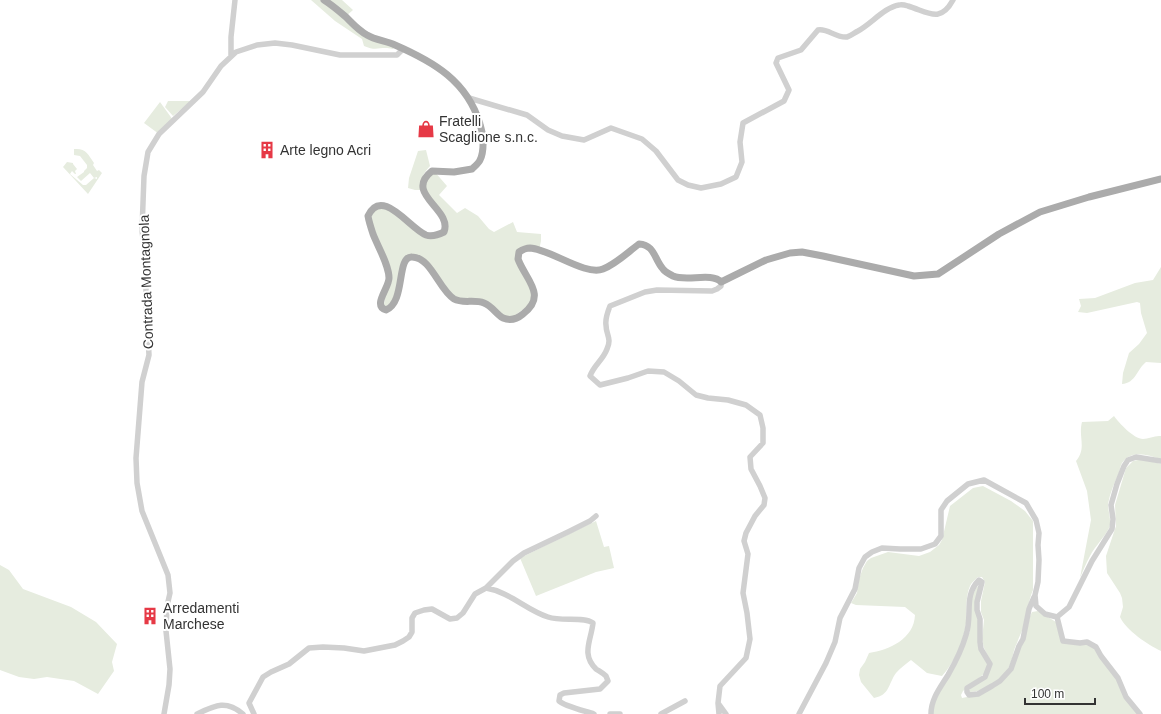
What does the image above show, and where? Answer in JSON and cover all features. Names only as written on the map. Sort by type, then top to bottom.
[{"type":"main road","points":[[324,0],[345,16],[356,29],[368,36],[396,45],[424,58],[454,80],[469,98],[476,112],[482,131],[482,151],[480,160],[472,169],[454,172],[432,171],[426,176],[424,182],[425,193],[444,220],[446,227],[444,232],[436,236],[427,236],[416,230],[407,219],[388,207],[378,205],[371,209],[368,216],[372,232],[384,260],[389,277],[388,286],[380,302],[380,306],[386,310],[390,309],[393,305],[400,289],[404,261],[408,257],[413,256],[429,267],[444,290],[452,298],[459,301],[484,303],[503,318],[516,318],[523,314],[533,302],[535,296],[534,289],[518,258],[519,252],[530,248],[590,269],[602,269],[639,244],[645,244],[653,251],[662,269],[668,273],[676,277],[713,278],[718,279],[721,282],[766,260],[790,253],[802,252],[914,276],[938,274],[999,234],[1040,212],[1089,197],[1161,179]]},
{"type":"street","points":[[231,56],[231,37],[235,0]]},
{"type":"street","points":[[469,98],[527,115],[548,130],[562,136],[584,140],[611,128],[627,133],[642,139],[656,151],[678,180],[688,185],[701,188],[736,177],[742,162],[740,142],[743,123],[784,102],[789,90],[776,63],[778,58],[801,50],[818,30],[823,29],[838,36],[849,36],[866,27],[891,7],[901,4],[928,14],[936,15],[942,14],[950,6],[953,0]]},
{"type":"street","points":[[231,56],[236,52],[275,43],[340,55],[397,55],[403,49]]},
{"type":"street","name":"Contrada Montagnola","points":[[164,714],[170,685],[166,631],[167,606],[170,593],[168,575],[142,511],[137,483],[136,458],[142,382],[148,355],[146,266],[142,230],[144,176],[148,152],[159,134],[203,92],[221,66],[231,56]]},
{"type":"street","points":[[719,714],[718,703],[720,686],[746,658],[750,639],[743,593],[748,554],[744,540],[755,516],[764,505],[765,498],[751,469],[750,458],[763,443],[763,428],[760,415],[746,405],[728,400],[696,395],[679,381],[664,372],[648,371],[600,385],[590,376],[592,368],[602,360],[610,340],[605,324],[610,306],[644,292],[657,290],[712,291],[721,286],[721,282]]},
{"type":"street","points":[[1057,617],[1069,607],[1092,561],[1112,529],[1113,519],[1111,505],[1124,466],[1128,460],[1136,457],[1161,461]]},
{"type":"street","points":[[799,714],[826,663],[835,642],[840,618],[855,589],[859,568],[865,557],[882,548],[921,549],[935,544],[941,536],[941,510],[948,501],[968,484],[984,480],[1026,502],[1036,520],[1038,533],[1038,582],[1035,595],[1029,609],[1023,639],[1011,669],[992,686],[978,694],[969,695],[967,688],[985,677],[990,664],[981,649],[980,642],[980,619],[977,610],[977,602],[982,582],[979,580],[972,587],[969,600],[969,625],[966,637],[948,674],[933,700],[931,714]]},
{"type":"street","points":[[254,714],[249,703],[263,677],[289,664],[309,648],[344,648],[364,651],[395,645],[409,637],[412,632],[412,618],[415,613],[424,610],[432,609],[450,619],[457,618],[463,613],[475,594],[486,588],[513,560],[524,553],[590,521],[596,516]]},
{"type":"street","points":[[486,588],[495,589],[547,617],[559,620],[583,619],[589,620],[593,623],[587,654],[596,670],[606,676],[608,681],[600,689],[564,693],[560,696],[559,701],[563,705],[594,714]]},
{"type":"street","points":[[1035,595],[1036,606],[1045,614],[1057,617]]},
{"type":"street","points":[[1057,617],[1063,641],[1080,643],[1087,642],[1096,647],[1118,678],[1126,697],[1140,714]]},
{"type":"street","points":[[661,714],[685,701]]},
{"type":"street","points":[[718,703],[726,714]]},
{"type":"street","points":[[197,714],[227,705],[235,707],[243,714]]},
{"type":"street","points":[[610,714],[620,714]]},
{"type":"shaded area","points":[[311,0],[342,0],[353,10],[345,17],[356,29],[396,45],[393,49],[372,49],[364,46],[362,39],[335,21]]},
{"type":"shaded area","points":[[168,101],[191,101],[173,116],[165,107]]},
{"type":"shaded area","points":[[160,102],[173,120],[159,134],[144,123]]},
{"type":"shaded area","points":[[74,149],[86,152],[94,163],[93,165],[97,171],[99,170],[102,173],[88,194],[63,167],[67,162],[73,163],[77,169],[75,171],[76,174],[72,171],[70,174],[83,185],[86,185],[94,178],[90,173],[81,181],[77,177],[84,172],[87,165],[80,156],[74,155]]},
{"type":"shaded area","points":[[426,150],[430,166],[422,177],[421,190],[408,188],[409,178],[418,151]]},
{"type":"shaded area","points":[[434,171],[447,186],[439,195],[457,213],[465,208],[478,216],[489,229],[494,232],[513,222],[517,232],[541,234],[539,250],[519,252],[530,280],[533,302],[510,319],[490,306],[459,301],[423,262],[408,257],[397,297],[383,309],[389,277],[372,232],[371,209],[388,207],[416,230],[436,236],[446,227],[430,202],[424,182]]},
{"type":"shaded area","points":[[1161,267],[1161,363],[1146,362],[1130,381],[1122,384],[1123,373],[1129,353],[1139,344],[1147,333],[1141,313],[1140,303],[1137,302],[1087,313],[1078,312],[1081,306],[1079,299],[1095,298],[1135,283],[1153,280]]},
{"type":"shaded area","points":[[1114,416],[1119,423],[1139,438],[1145,439],[1161,436],[1161,459],[1140,454],[1130,456],[1122,463],[1108,504],[1110,519],[1109,528],[1092,552],[1080,578],[1091,520],[1087,491],[1076,461],[1082,447],[1082,422],[1108,421]]},
{"type":"shaded area","points":[[1143,459],[1161,464],[1161,651],[1138,637],[1123,622],[1120,617],[1123,607],[1122,598],[1107,573],[1106,556],[1116,526],[1115,505],[1126,468],[1133,461]]},
{"type":"shaded area","points":[[983,486],[1011,501],[1025,511],[1033,521],[1033,590],[1025,623],[1009,667],[998,681],[987,688],[970,692],[969,689],[982,680],[992,664],[984,648],[982,639],[984,620],[981,612],[981,601],[985,582],[982,577],[978,577],[971,584],[968,590],[966,623],[961,644],[951,665],[942,676],[927,673],[911,660],[896,673],[886,692],[879,697],[874,698],[861,682],[859,675],[860,669],[869,653],[892,646],[905,637],[914,623],[915,615],[905,607],[856,605],[851,603],[857,593],[859,579],[863,568],[867,561],[871,558],[888,552],[919,556],[930,552],[939,545],[942,540],[950,506],[973,488]]},
{"type":"shaded area","points":[[596,521],[604,547],[609,546],[614,568],[596,572],[536,596],[520,558]]},
{"type":"shaded area","points":[[0,565],[9,570],[23,589],[71,607],[96,622],[117,644],[112,662],[114,671],[98,694],[74,681],[47,677],[34,679],[19,677],[0,670]]},
{"type":"shaded area","points":[[977,586],[979,588],[978,641],[988,664],[985,673],[963,691],[961,695],[962,698],[972,696],[1012,670],[1020,647],[1025,639],[1030,616],[1032,612],[1038,611],[1056,622],[1061,639],[1085,643],[1095,649],[1115,676],[1138,714],[933,714],[935,699],[959,658],[970,631],[970,600]]},
{"type":"place","name":"Fratelli Scaglione s.n.c.","points":[[426,129]]},
{"type":"place","name":"Arte legno Acri","points":[[267,150]]},
{"type":"place","name":"Arredamenti Marchese","points":[[150,616]]}]
